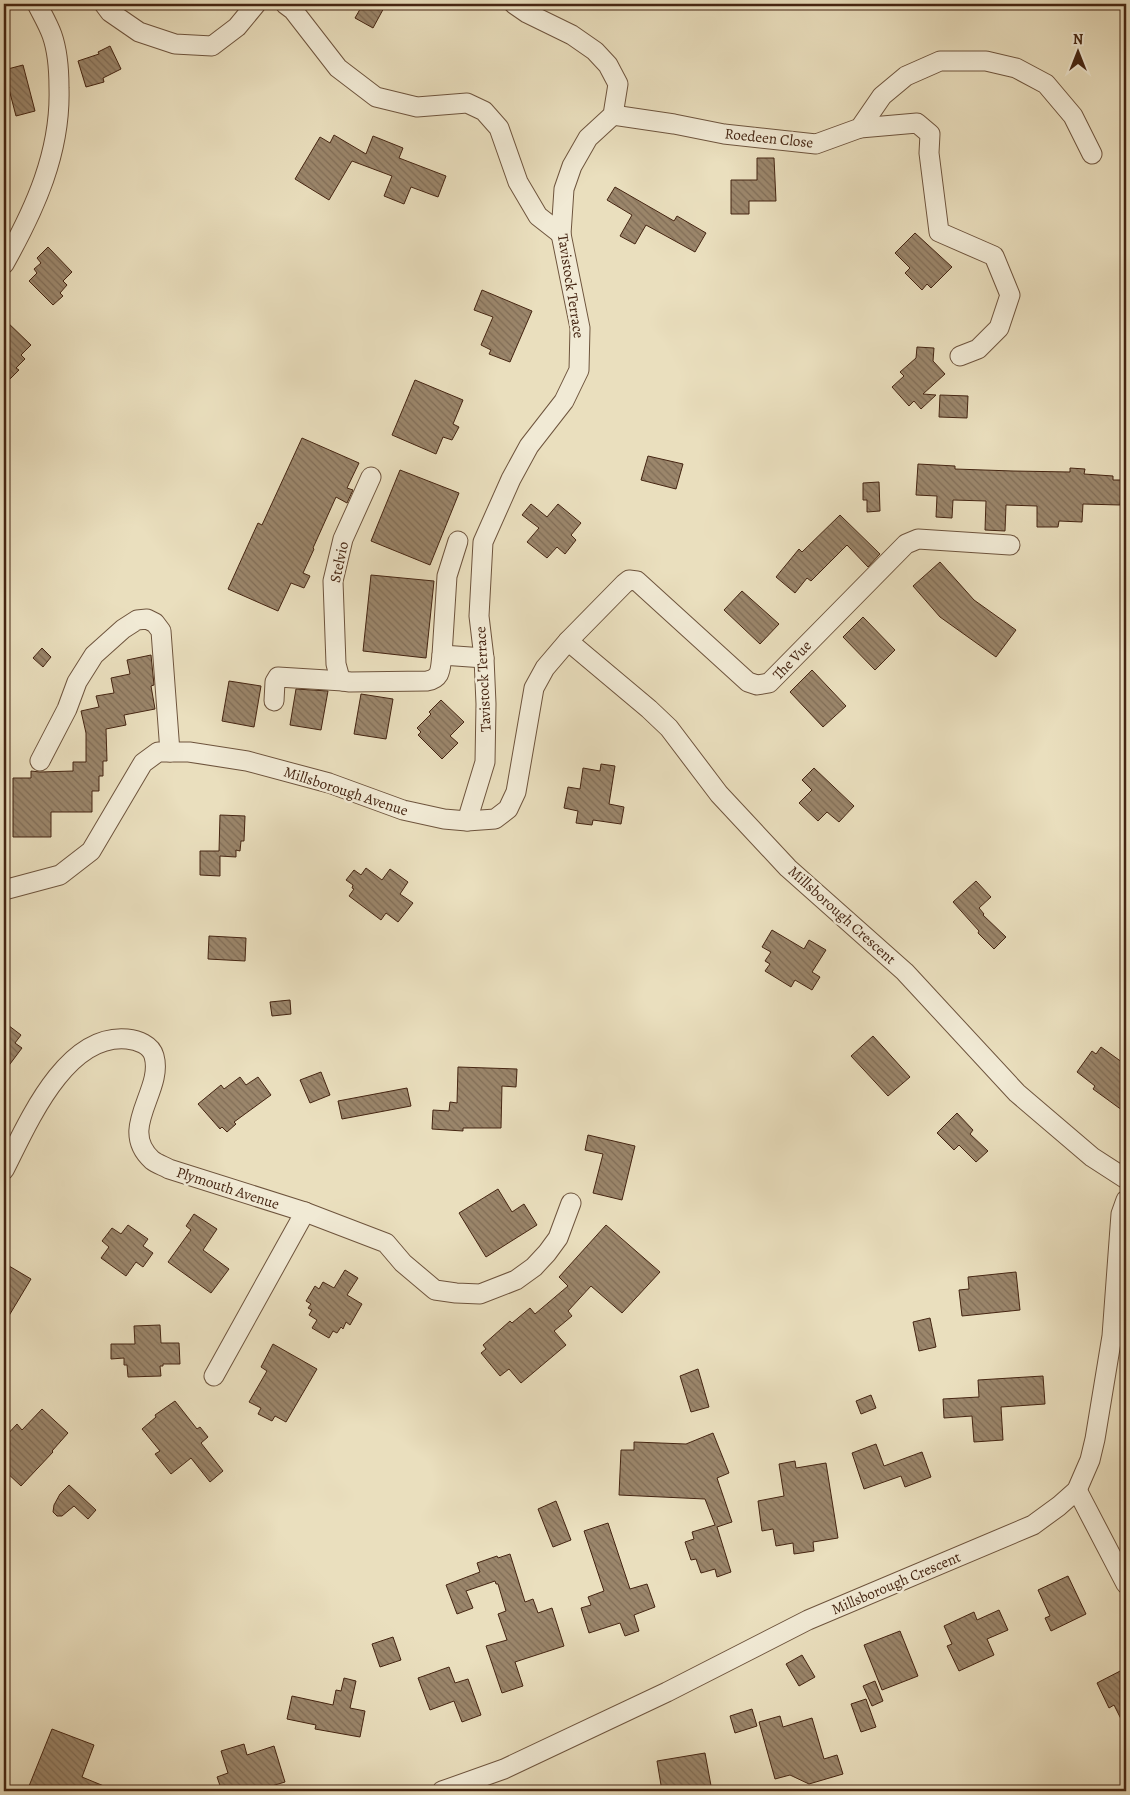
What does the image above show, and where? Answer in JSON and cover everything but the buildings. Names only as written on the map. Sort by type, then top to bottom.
[{"type":"street","points":[[4,264],[19,238],[42,188],[53,152],[60,111],[57,58],[52,35],[37,4]]},
{"type":"street","points":[[104,4],[110,12],[139,32],[175,44],[212,46],[237,28],[256,4]]},
{"type":"street","points":[[285,4],[293,10],[338,68],[376,97],[417,107],[467,103],[484,111],[500,128],[518,182],[538,216],[561,234]]},
{"type":"street","points":[[514,4],[596,50],[608,65],[618,84],[613,115]]},
{"type":"street","points":[[860,128],[882,96],[906,76],[940,61],[986,61],[1016,68],[1046,84],[1073,116],[1092,154]]},
{"type":"street","name":"Tavistock Terrace","points":[[467,821],[485,762],[486,704],[484,658],[479,616],[483,542],[511,479],[529,446],[564,401],[579,370],[580,328],[561,234],[564,190],[572,166],[588,138],[613,115]]},
{"type":"street","name":"Roedeen Close","points":[[613,115],[724,134],[816,144],[860,128],[917,123],[930,134],[929,153],[939,232],[994,256],[1010,296],[998,328],[978,349],[960,356]]},
{"type":"street","name":"Stelvio","points":[[343,681],[336,664],[333,581],[343,539],[371,477]]},
{"type":"street","name":"The Vue","points":[[568,641],[624,584],[629,580],[637,581],[748,682],[757,685],[769,683],[911,541],[918,539],[1010,545]]},
{"type":"street","points":[[274,701],[274,682],[278,677],[350,682],[427,681],[439,676],[447,576],[458,541]]},
{"type":"street","points":[[40,761],[67,709],[77,682],[94,655],[123,629],[137,620],[147,619],[155,623],[161,631],[170,752]]},
{"type":"street","name":"Millsborough Avenue","points":[[4,890],[60,875],[91,851],[143,763],[158,752],[189,752],[247,761],[329,783],[403,810],[444,819],[467,821],[495,819],[508,809],[516,792],[534,688],[545,668],[568,641]]},
{"type":"street","name":"Millsborough Crescent","points":[[568,641],[649,708],[674,735],[719,794],[788,868],[905,972],[1017,1093],[1092,1157],[1126,1179]]},
{"type":"street","points":[[442,655],[484,658]]},
{"type":"street","name":"Plymouth Avenue","points":[[4,1170],[38,1103],[57,1076],[74,1059],[90,1048],[107,1040],[121,1038],[136,1040],[148,1046],[154,1055],[153,1080],[140,1120],[139,1134],[142,1148],[153,1161],[169,1169],[304,1212],[386,1243],[403,1263],[435,1290],[480,1294],[516,1280],[534,1267],[558,1238],[571,1203]]},
{"type":"street","name":"Millsborough Crescent","points":[[442,1791],[504,1770],[667,1692],[808,1620],[1033,1525],[1077,1490],[1090,1460],[1095,1439],[1112,1336],[1120,1214],[1126,1200]]},
{"type":"street","points":[[214,1376],[304,1212]]},
{"type":"street","points":[[1077,1490],[1126,1584]]}]
